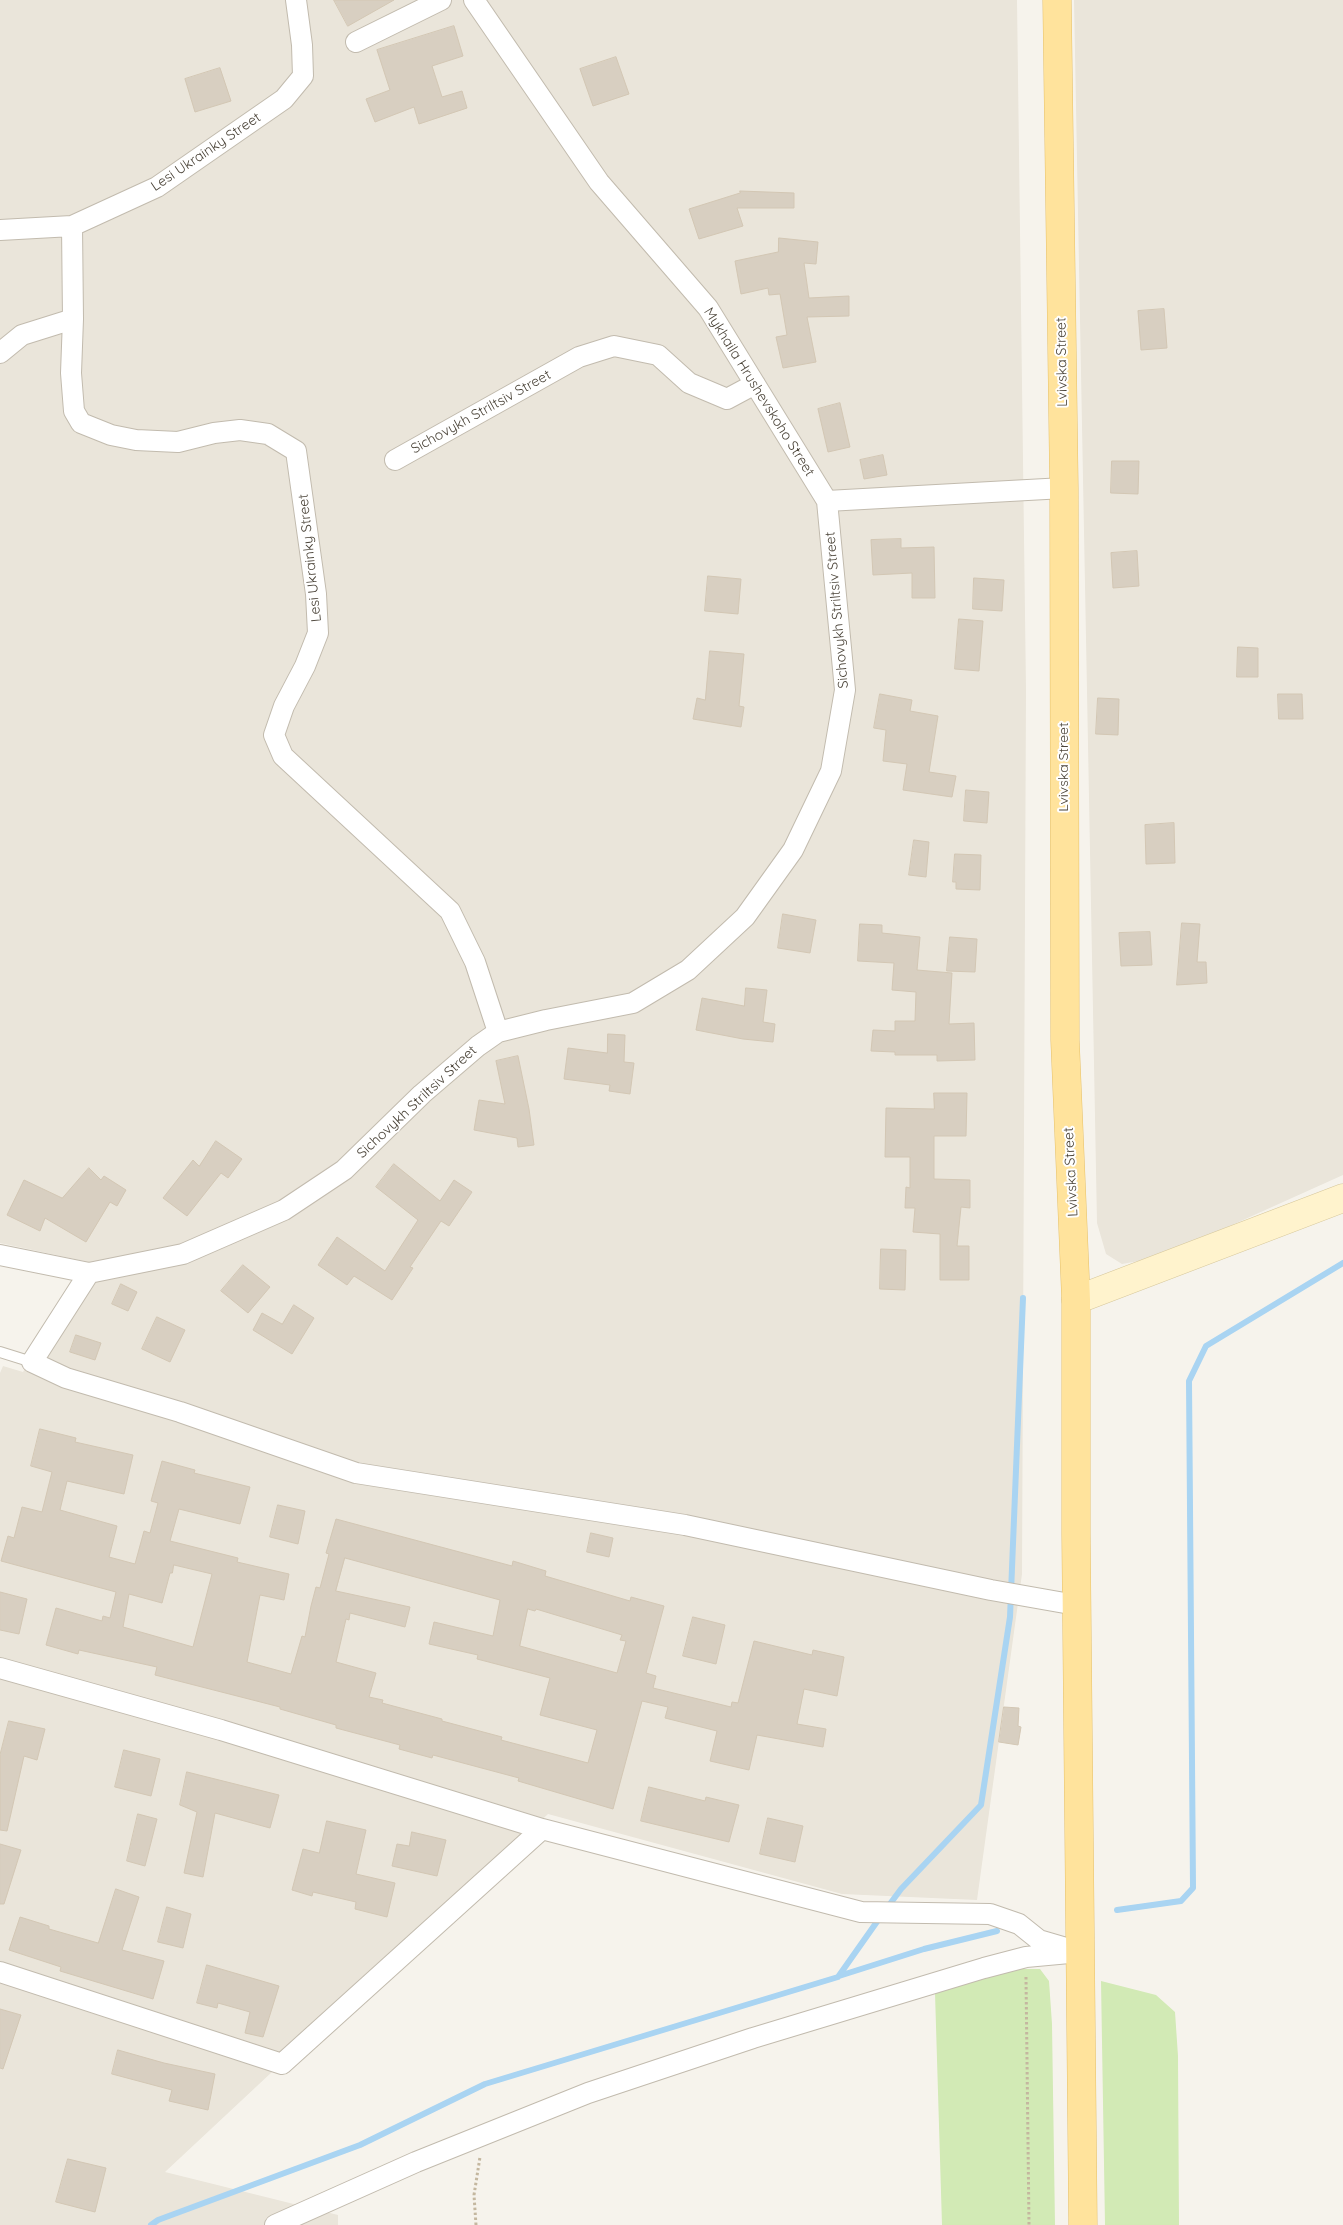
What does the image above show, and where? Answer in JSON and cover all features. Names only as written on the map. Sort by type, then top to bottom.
[{"type":"main road","name":"Lvivska Street","points":[[1057,0],[1064,488],[1065,1040],[1076,1300],[1076,1605],[1083,2225]]},
{"type":"street","name":"Lesi Ukrainky Street","points":[[0,230],[72,226],[157,187],[284,99],[303,76],[302,45],[296,0]]},
{"type":"street","points":[[356,42],[441,0]]},
{"type":"street","name":"Mykhaila Hrushevskoho Street","points":[[474,0],[599,182],[708,308],[827,501]]},
{"type":"street","name":"Lesi Ukrainky Street","points":[[72,226],[73,319],[71,373],[74,411],[81,423],[111,435],[136,440],[178,442],[214,433],[240,430],[268,434],[296,451],[316,594],[318,633],[305,666],[284,706],[274,735],[283,756],[450,911],[475,962],[498,1032]]},
{"type":"street","points":[[0,353],[22,335],[73,319]]},
{"type":"street","name":"Sichovykh Striltsiv Street","points":[[395,460],[579,357],[614,346],[658,355],[690,383],[727,399],[755,384]]},
{"type":"street","points":[[827,501],[1064,488]]},
{"type":"street","name":"Sichovykh Striltsiv Street","points":[[0,1255],[89,1273],[183,1254],[284,1210],[344,1170],[422,1094],[478,1046],[498,1032],[546,1020],[633,1003],[688,970],[746,917],[793,850],[831,771],[845,690],[827,501]]},
{"type":"street","points":[[1076,1300],[1343,1198]]},
{"type":"street","points":[[89,1273],[32,1362],[66,1378],[180,1412],[356,1473],[685,1525],[991,1590],[1076,1605]]},
{"type":"street","points":[[0,1668],[221,1730],[542,1829],[861,1912],[990,1914],[1020,1924],[1039,1940],[1080,1952]]},
{"type":"street","points":[[0,1972],[282,2064],[542,1829]]},
{"type":"street","points":[[275,2225],[416,2162],[588,2093],[753,2038],[1026,1957],[1080,1952]]},
{"type":"lane","points":[[0,1352],[32,1362]]},
{"type":"path","points":[[1026,1957],[1029,2225]]},
{"type":"path","points":[[476,2225],[474,2195],[484,2135]]},
{"type":"shaded area","points":[[0,0],[1017,0],[1026,690],[1022,1574],[977,1900],[842,1894],[548,1814],[165,2172],[338,2215],[338,2225],[0,2225],[0,1373],[3,1366],[23,1372],[84,1261],[0,1243]]},
{"type":"shaded area","points":[[1074,0],[1343,0],[1343,1175],[1161,1257],[1122,1264],[1106,1254],[1097,1223]]},
{"type":"green space","points":[[1015,1969],[1040,1969],[1049,1981],[1052,2024],[1055,2225],[942,2225],[935,1993]]},
{"type":"green space","points":[[1101,1981],[1156,1995],[1175,2012],[1178,2056],[1179,2225],[1105,2225]]},
{"type":"building","points":[[334,0],[394,0],[348,26]]},
{"type":"building","points":[[454,26],[463,56],[432,66],[442,97],[462,91],[467,108],[419,124],[414,107],[375,122],[366,99],[390,90],[377,50]]},
{"type":"building","points":[[616,57],[629,94],[593,106],[580,69]]},
{"type":"building","points":[[220,68],[231,101],[195,112],[185,79]]},
{"type":"building","points":[[740,191],[794,193],[794,208],[737,208],[743,226],[699,239],[689,209],[740,193]]},
{"type":"building","points":[[779,238],[818,242],[816,264],[804,263],[809,298],[849,296],[849,316],[807,317],[816,362],[783,368],[776,337],[787,335],[780,294],[769,295],[768,288],[741,294],[735,261],[778,252]]},
{"type":"building","points":[[1164,309],[1167,348],[1141,350],[1138,311]]},
{"type":"building","points":[[840,403],[850,447],[828,452],[818,409]]},
{"type":"building","points":[[883,455],[887,475],[864,479],[860,460]]},
{"type":"building","points":[[1112,461],[1139,461],[1138,494],[1111,493]]},
{"type":"building","points":[[901,539],[901,548],[934,547],[935,598],[912,598],[912,573],[873,575],[871,540]]},
{"type":"building","points":[[1137,551],[1139,586],[1113,588],[1111,553]]},
{"type":"building","points":[[708,576],[741,579],[738,614],[705,611]]},
{"type":"building","points":[[974,578],[1004,580],[1002,611],[973,609]]},
{"type":"building","points":[[959,619],[983,621],[979,671],[955,669]]},
{"type":"building","points":[[1238,647],[1258,648],[1258,677],[1237,677]]},
{"type":"building","points":[[710,651],[744,654],[739,706],[744,707],[741,727],[693,719],[697,698],[705,700]]},
{"type":"building","points":[[880,694],[912,700],[910,711],[938,716],[929,772],[956,776],[952,797],[903,790],[907,764],[883,761],[886,730],[874,728]]},
{"type":"building","points":[[1278,694],[1302,694],[1303,719],[1279,719]]},
{"type":"building","points":[[1098,698],[1119,699],[1118,735],[1096,734]]},
{"type":"building","points":[[966,790],[989,792],[987,823],[964,821]]},
{"type":"building","points":[[1174,823],[1175,863],[1146,864],[1145,825]]},
{"type":"building","points":[[914,840],[929,842],[926,877],[909,875]]},
{"type":"building","points":[[955,854],[981,855],[980,890],[956,889],[956,882],[953,882]]},
{"type":"building","points":[[783,914],[816,920],[810,953],[778,948]]},
{"type":"building","points":[[1182,923],[1200,924],[1197,962],[1206,962],[1207,983],[1177,985]]},
{"type":"building","points":[[860,924],[882,925],[882,933],[920,937],[917,970],[952,973],[949,1024],[974,1023],[975,1060],[937,1061],[937,1055],[895,1055],[895,1052],[871,1051],[873,1030],[895,1031],[895,1021],[915,1021],[916,992],[892,990],[894,963],[858,961]]},
{"type":"building","points":[[1150,932],[1152,965],[1121,966],[1119,933]]},
{"type":"building","points":[[950,937],[977,939],[975,972],[947,971]]},
{"type":"building","points":[[746,988],[767,990],[763,1022],[775,1024],[773,1042],[743,1039],[696,1030],[702,998],[744,1006]]},
{"type":"building","points":[[608,1034],[625,1035],[624,1062],[634,1063],[630,1094],[609,1091],[610,1085],[564,1079],[568,1048],[607,1053]]},
{"type":"building","points":[[518,1056],[534,1145],[518,1147],[517,1138],[474,1130],[479,1100],[505,1104],[496,1061]]},
{"type":"building","points":[[934,1093],[967,1093],[966,1136],[934,1136],[934,1179],[970,1180],[970,1208],[961,1207],[957,1246],[969,1246],[969,1280],[940,1280],[940,1234],[913,1232],[915,1208],[905,1208],[906,1187],[910,1188],[910,1157],[885,1157],[886,1108],[934,1109]]},
{"type":"building","points":[[216,1141],[242,1159],[228,1178],[221,1173],[187,1216],[163,1198],[193,1160],[199,1166]]},
{"type":"building","points":[[394,1164],[440,1201],[454,1180],[472,1192],[449,1226],[441,1221],[410,1267],[413,1268],[392,1300],[354,1276],[347,1285],[318,1265],[337,1237],[385,1271],[418,1220],[376,1187]]},
{"type":"building","points":[[89,1168],[101,1180],[104,1176],[126,1190],[117,1206],[110,1202],[86,1242],[45,1218],[40,1231],[7,1215],[24,1180],[62,1198]]},
{"type":"building","points":[[881,1249],[906,1250],[905,1290],[880,1289]]},
{"type":"building","points":[[243,1265],[270,1287],[248,1313],[221,1291]]},
{"type":"building","points":[[121,1284],[137,1292],[128,1311],[112,1304]]},
{"type":"building","points":[[294,1305],[314,1318],[292,1354],[253,1330],[262,1313],[282,1324]]},
{"type":"building","points":[[157,1317],[185,1330],[170,1362],[142,1349]]},
{"type":"building","points":[[76,1335],[101,1343],[95,1360],[70,1352]]},
{"type":"building","points":[[40,1429],[76,1438],[75,1442],[133,1455],[124,1494],[67,1481],[60,1510],[117,1526],[109,1557],[135,1564],[144,1531],[150,1533],[158,1503],[151,1501],[162,1461],[195,1470],[194,1473],[250,1487],[240,1524],[179,1509],[170,1541],[238,1558],[237,1562],[289,1574],[284,1600],[260,1595],[247,1662],[291,1674],[302,1636],[305,1637],[316,1587],[320,1588],[329,1554],[326,1553],[336,1519],[512,1566],[513,1561],[546,1571],[545,1576],[630,1601],[631,1597],[664,1606],[646,1673],[656,1676],[653,1688],[731,1707],[732,1702],[738,1703],[754,1641],[812,1655],[813,1650],[844,1657],[837,1696],[804,1689],[797,1724],[826,1729],[823,1747],[757,1735],[749,1770],[710,1761],[717,1731],[665,1718],[668,1707],[642,1701],[613,1809],[518,1781],[519,1778],[433,1755],[432,1758],[399,1749],[400,1745],[336,1728],[336,1725],[280,1709],[280,1707],[155,1675],[157,1667],[79,1650],[78,1654],[46,1645],[56,1608],[102,1621],[103,1616],[110,1618],[116,1592],[1,1561],[8,1536],[14,1538],[22,1507],[42,1512],[52,1472],[31,1466]],"holes":[[[345,1558],[500,1600],[493,1636],[434,1622],[429,1644],[478,1655],[477,1659],[550,1678],[540,1715],[597,1730],[588,1763],[501,1740],[502,1737],[382,1703],[383,1700],[369,1697],[376,1673],[336,1662],[346,1619],[349,1620],[350,1613],[405,1627],[410,1607],[336,1591]],[[174,1565],[212,1574],[193,1647],[123,1627],[129,1594],[162,1603]],[[528,1609],[535,1611],[536,1609],[622,1635],[620,1640],[626,1641],[617,1673],[520,1646]]]},
{"type":"building","points":[[278,1505],[305,1511],[298,1544],[270,1537]]},
{"type":"building","points":[[591,1533],[613,1538],[609,1557],[587,1552]]},
{"type":"building","points":[[0,1592],[27,1599],[19,1634],[0,1630]]},
{"type":"building","points":[[693,1617],[725,1625],[716,1664],[683,1656]]},
{"type":"building","points":[[1004,1707],[1019,1708],[1018,1726],[1021,1727],[1018,1745],[999,1742]]},
{"type":"building","points":[[9,1721],[45,1729],[37,1760],[24,1756],[7,1831],[0,1830],[0,1755]]},
{"type":"building","points":[[124,1750],[160,1759],[151,1796],[115,1787]]},
{"type":"building","points":[[187,1772],[279,1795],[270,1828],[215,1813],[203,1877],[184,1873],[197,1812],[180,1805]]},
{"type":"building","points":[[649,1787],[705,1801],[706,1797],[739,1805],[729,1842],[641,1821]]},
{"type":"building","points":[[138,1814],[157,1819],[145,1866],[127,1861]]},
{"type":"building","points":[[768,1818],[803,1826],[795,1862],[760,1854]]},
{"type":"building","points":[[327,1821],[366,1830],[356,1874],[395,1883],[387,1917],[355,1909],[356,1902],[313,1892],[312,1896],[292,1890],[303,1849],[319,1853]]},
{"type":"building","points":[[412,1832],[446,1840],[437,1876],[392,1866],[397,1844],[409,1846]]},
{"type":"building","points":[[0,1844],[21,1850],[4,1904],[0,1904]]},
{"type":"building","points":[[116,1889],[139,1897],[122,1950],[164,1961],[153,1999],[60,1971],[61,1967],[9,1950],[20,1917],[49,1926],[49,1929],[98,1943]]},
{"type":"building","points":[[167,1907],[191,1914],[183,1948],[158,1942]]},
{"type":"building","points":[[207,1965],[279,1986],[263,2037],[245,2033],[250,2012],[218,2003],[217,2008],[197,2003]]},
{"type":"building","points":[[0,2009],[21,2015],[3,2069],[0,2068]]},
{"type":"building","points":[[118,2050],[164,2063],[215,2074],[208,2110],[169,2101],[172,2090],[112,2074]]},
{"type":"building","points":[[68,2159],[106,2168],[95,2212],[56,2202]]},
{"type":"waterway","points":[[1117,1910],[1181,1901],[1193,1888],[1189,1381],[1206,1346],[1343,1263]]},
{"type":"waterway","points":[[887,1908],[901,1889],[981,1805],[1010,1617],[1023,1298]]},
{"type":"waterway","points":[[151,2225],[158,2220],[360,2145],[485,2084],[838,1977],[881,1916]]},
{"type":"waterway","points":[[839,1976],[924,1949],[997,1931]]}]
